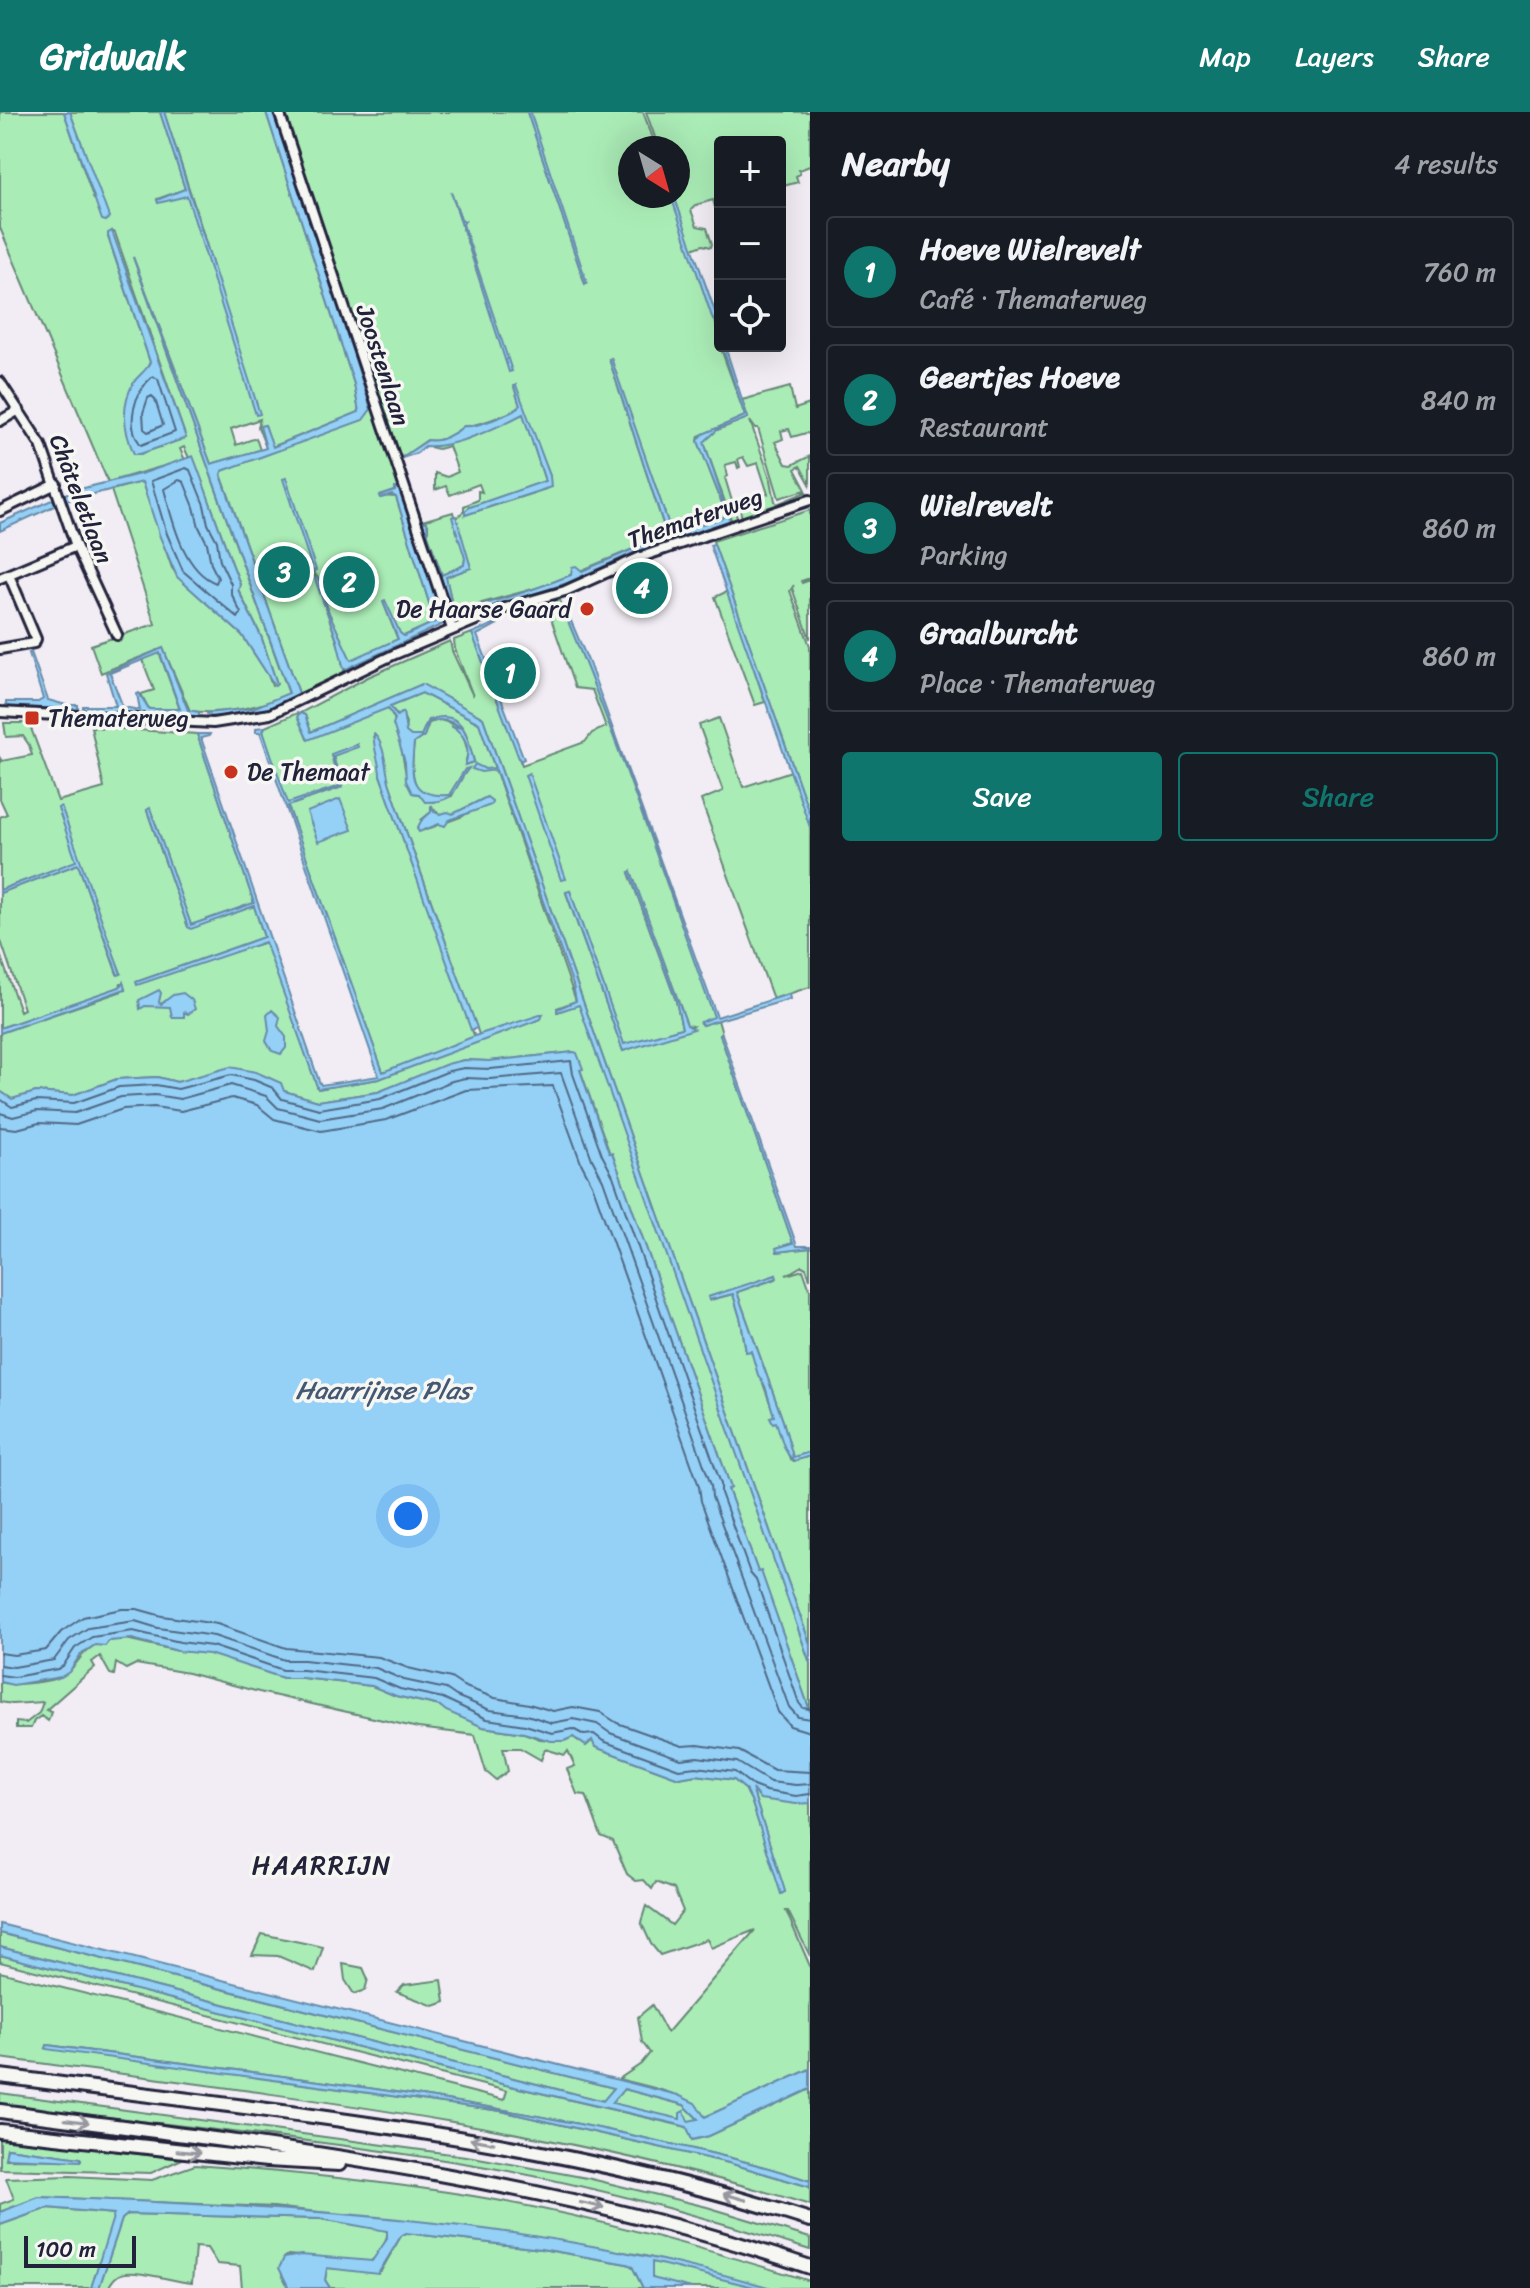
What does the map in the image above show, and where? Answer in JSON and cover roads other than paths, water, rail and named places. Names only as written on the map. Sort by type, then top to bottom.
[{"type":"highway","points":[[0,2076],[481,2141],[677,2181],[810,2220]]},
{"type":"highway","points":[[0,2111],[270,2145],[405,2169],[606,2208],[721,2238],[810,2267]]},
{"type":"highway","points":[[0,2131],[267,2160],[405,2169]]},
{"type":"street","name":"Joostenlaan","points":[[279,112],[450,623]]},
{"type":"street","name":"Châteletlaan","points":[[0,382],[41,445],[76,546],[117,635]]},
{"type":"street","points":[[0,421],[19,410]]},
{"type":"street","points":[[0,511],[58,488]]},
{"type":"street","name":"Thematerweg","points":[[0,712],[192,722],[240,721],[285,708],[450,623],[565,591],[669,547],[810,500]]},
{"type":"street","points":[[0,649],[34,643],[36,639],[5,576],[76,546]]},
{"type":"water","points":[[64,112],[70,112],[109,217],[106,221],[102,220]]},
{"type":"water","points":[[160,112],[164,112],[260,414],[256,415],[187,196],[158,203],[157,200],[185,189]]},
{"type":"water","points":[[266,112],[276,112],[371,409],[363,420],[222,471],[300,696],[254,714],[208,717],[207,713],[253,708],[289,693],[133,257],[211,464],[266,448],[260,426],[265,425],[273,447],[359,412],[354,384]]},
{"type":"water","points":[[527,112],[530,112],[585,284]]},
{"type":"water","points":[[451,192],[462,221],[465,221],[463,224],[512,371],[509,372]]},
{"type":"water","points":[[675,208],[678,208],[714,308],[713,320]]},
{"type":"water","points":[[112,231],[186,438],[140,454],[134,454],[131,445],[125,409],[134,382],[150,362],[108,236]]},
{"type":"water","points":[[724,352],[727,352],[748,418],[717,430],[704,442],[730,521],[635,552],[567,583],[443,624],[344,670],[337,640],[315,579],[318,578],[329,613],[351,660],[398,639],[385,600],[404,636],[435,622],[396,497],[380,496],[399,488],[446,621],[451,618],[452,612],[542,586],[571,575],[572,567],[576,566],[582,571],[664,536],[665,529],[609,359],[671,531],[723,518],[726,513],[698,441],[703,434],[745,416]]},
{"type":"water","points":[[516,385],[550,476],[551,487],[465,515],[470,507],[545,481],[523,414],[475,436],[449,444],[425,446],[417,453],[399,459],[428,440],[442,439],[464,426],[484,423],[516,409],[520,406]]},
{"type":"water","points":[[193,456],[240,584],[238,590],[261,636],[277,684],[275,686],[242,635],[177,577],[142,482],[65,501],[0,531],[0,523],[72,491],[144,473]]},
{"type":"water","points":[[286,478],[316,570],[313,571],[283,479]]},
{"type":"water","points":[[456,516],[471,568],[446,577],[451,600],[446,601],[422,522],[427,522],[428,536],[442,575],[464,565],[465,558],[452,517]]},
{"type":"water","points":[[714,544],[810,815],[810,827],[710,545]]},
{"type":"water","points":[[562,607],[565,607],[589,663],[717,1017],[789,994],[790,999],[702,1025],[700,1022],[714,1017],[622,760]]},
{"type":"water","points":[[498,622],[477,635],[524,759],[520,761],[472,633]]},
{"type":"water","points":[[163,648],[188,710],[199,712],[199,717],[83,709],[83,706],[116,706],[106,673]],"holes":[[[160,653],[180,709],[149,709],[139,693],[140,710],[123,707],[110,673]]]},
{"type":"water","points":[[31,652],[48,700],[78,705],[78,709],[6,707],[6,702],[38,702],[43,699]]},
{"type":"water","points":[[422,684],[483,718],[810,1644],[810,1663],[579,1005],[557,1012],[557,1009],[576,1001],[573,985],[496,770],[481,772],[472,769],[475,764],[485,769],[495,768],[479,723],[422,693],[390,706],[397,716],[403,712],[406,732],[411,736],[421,736],[428,720],[440,717],[457,721],[462,727],[466,735],[474,762],[465,765],[466,742],[451,726],[462,728],[454,724],[442,720],[429,722],[424,736],[414,743],[413,774],[419,788],[426,793],[449,795],[465,769],[469,768],[450,797],[425,802],[419,794],[412,793],[406,781],[405,762],[393,724],[395,719],[388,708],[308,740],[297,717],[300,713],[305,715],[311,732]]},
{"type":"water","points":[[265,727],[263,731],[288,803],[340,786],[331,754],[357,744],[358,747],[333,756],[342,787],[288,806],[383,1072],[480,1034],[543,1014],[541,1019],[379,1079],[318,1089],[265,942],[137,985],[136,982],[264,937],[254,906],[191,929],[188,927],[147,810],[150,808],[191,925],[254,903],[197,734],[210,734],[201,738],[319,1081],[321,1085],[379,1076],[260,732],[256,732],[256,728]]},
{"type":"water","points":[[374,734],[381,744],[390,785],[477,1028],[471,1030],[380,775]]},
{"type":"water","points":[[529,773],[566,879],[561,880],[525,775]]},
{"type":"water","points":[[487,797],[492,801],[491,805],[449,820],[445,826],[439,824],[419,832],[417,829],[431,812],[432,805],[434,812],[453,814]]},
{"type":"water","points":[[340,799],[352,830],[318,842],[307,812]]},
{"type":"water","points":[[61,806],[121,974],[118,975],[78,864],[0,893],[0,890],[76,861],[58,808]]},
{"type":"water","points":[[631,871],[687,1025],[694,1029],[623,1051],[566,892],[570,891],[624,1044],[682,1028],[676,1001]]},
{"type":"water","points":[[123,982],[125,989],[0,1033],[0,1028],[120,987]]},
{"type":"water","points":[[159,990],[161,1004],[173,995],[183,993],[192,1000],[195,1009],[188,1014],[184,1012],[184,1017],[172,1017],[170,1007],[145,1006],[140,1009],[139,1000]]},
{"type":"water","points":[[272,1010],[280,1017],[278,1026],[286,1037],[286,1048],[281,1054],[272,1051],[266,1041],[269,1031],[267,1015]]},
{"type":"water","points":[[722,1034],[797,1246],[810,1248],[777,1252],[776,1248],[793,1243]]},
{"type":"water","name":"Haarrijnse Plas","points":[[574,1052],[583,1069],[580,1070],[609,1153],[612,1153],[620,1174],[731,1488],[728,1489],[758,1572],[761,1571],[810,1711],[810,1803],[760,1799],[752,1789],[784,1888],[785,1892],[781,1894],[751,1800],[745,1789],[734,1780],[696,1775],[679,1778],[595,1747],[592,1740],[586,1746],[573,1737],[551,1741],[483,1727],[440,1706],[396,1696],[372,1686],[283,1678],[209,1654],[178,1651],[132,1639],[109,1641],[105,1646],[95,1645],[81,1654],[69,1672],[61,1677],[13,1685],[0,1682],[0,1091],[12,1099],[36,1092],[73,1095],[117,1079],[157,1077],[177,1082],[230,1067],[256,1072],[281,1083],[284,1091],[318,1101],[378,1092],[464,1060],[489,1061]]},
{"type":"water","points":[[776,1275],[777,1278],[737,1292],[793,1457],[810,1452],[810,1456],[794,1461],[785,1448],[776,1422],[773,1423],[770,1417],[774,1416],[751,1351],[746,1352],[733,1294],[709,1300],[708,1297]]},
{"type":"water","points":[[0,1924],[678,2095],[695,2103],[705,2117],[810,2069],[810,2089],[709,2136],[692,2140],[687,2127],[506,2085],[0,1955],[0,1947],[603,2101],[614,2088],[0,1933]],"holes":[[[624,2089],[684,2105],[698,2119],[688,2121],[684,2111],[680,2113],[680,2119],[612,2103]]]},
{"type":"water","points":[[47,2045],[493,2108],[747,2162],[810,2181],[810,2187],[729,2163],[501,2111],[46,2049]]},
{"type":"water","points":[[7,2148],[81,2158],[81,2161],[5,2158]]},
{"type":"water","points":[[39,2197],[316,2212],[500,2231],[682,2264],[771,2288],[758,2288],[652,2262],[652,2278],[691,2288],[643,2288],[632,2266],[627,2264],[541,2249],[406,2233],[401,2236],[378,2274],[327,2268],[325,2280],[330,2288],[289,2288],[279,2268],[284,2258],[301,2255],[372,2261],[387,2239],[387,2231],[321,2219],[128,2214],[122,2219],[99,2288],[91,2288],[114,2214],[48,2208],[0,2225],[0,2212]]},
{"type":"place","name":"Wielrevelt","points":[[284,572]]},
{"type":"place","name":"Geertjes Hoeve","points":[[349,582]]},
{"type":"place","name":"Graalburcht","points":[[642,588]]},
{"type":"place","name":"De Haarse Gaard","points":[[587,609]]},
{"type":"place","name":"Hoeve Wielrevelt","points":[[510,673]]},
{"type":"place","name":"Thematerweg","points":[[32,718]]},
{"type":"place","name":"De Themaat","points":[[231,772]]},
{"type":"district","name":"HAARRIJN","points":[[322,1865]]}]
